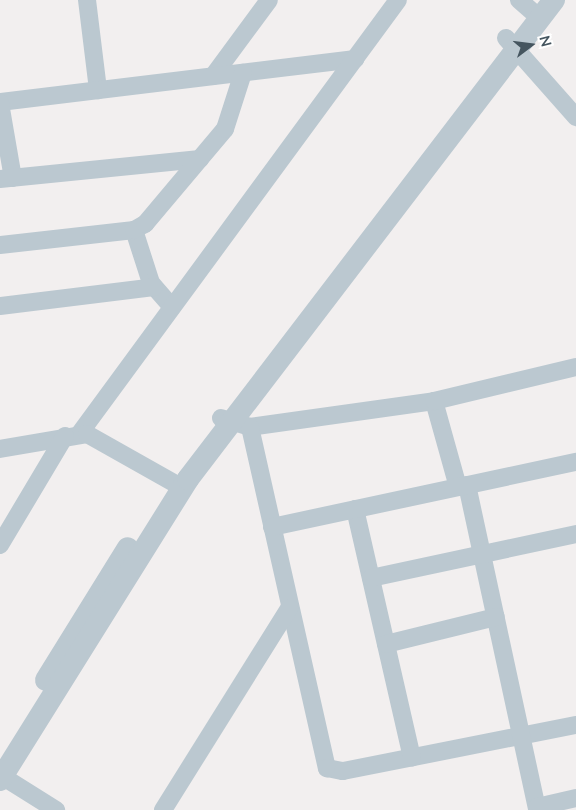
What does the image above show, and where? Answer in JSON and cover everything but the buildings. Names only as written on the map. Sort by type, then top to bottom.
[{"type":"street","points":[[87,0],[98,90]]},
{"type":"street","points":[[213,76],[269,0]]},
{"type":"street","points":[[0,545],[72,435],[172,308],[398,0]]},
{"type":"street","points":[[56,810],[1,771],[84,614],[178,485],[234,422],[511,42],[531,6],[554,0]]},
{"type":"street","points":[[511,42],[576,117]]},
{"type":"street","points":[[200,159],[6,178],[0,103],[354,59]]},
{"type":"street","points":[[0,245],[134,230],[145,224],[228,123],[243,72]]},
{"type":"street","points":[[134,230],[154,287],[172,308]]},
{"type":"street","points":[[0,306],[154,287]]},
{"type":"street","points":[[234,422],[434,400],[576,367]]},
{"type":"street","points":[[434,400],[484,554],[520,736],[537,809],[576,798]]},
{"type":"street","points":[[234,422],[272,527],[327,768],[343,771],[576,725]]},
{"type":"street","points":[[0,449],[72,435],[178,485]]},
{"type":"street","points":[[272,527],[576,462]]},
{"type":"street","points":[[355,509],[412,758]]},
{"type":"street","points":[[371,578],[576,534]]},
{"type":"street","points":[[163,810],[289,608]]},
{"type":"street","points":[[386,644],[496,617]]}]
